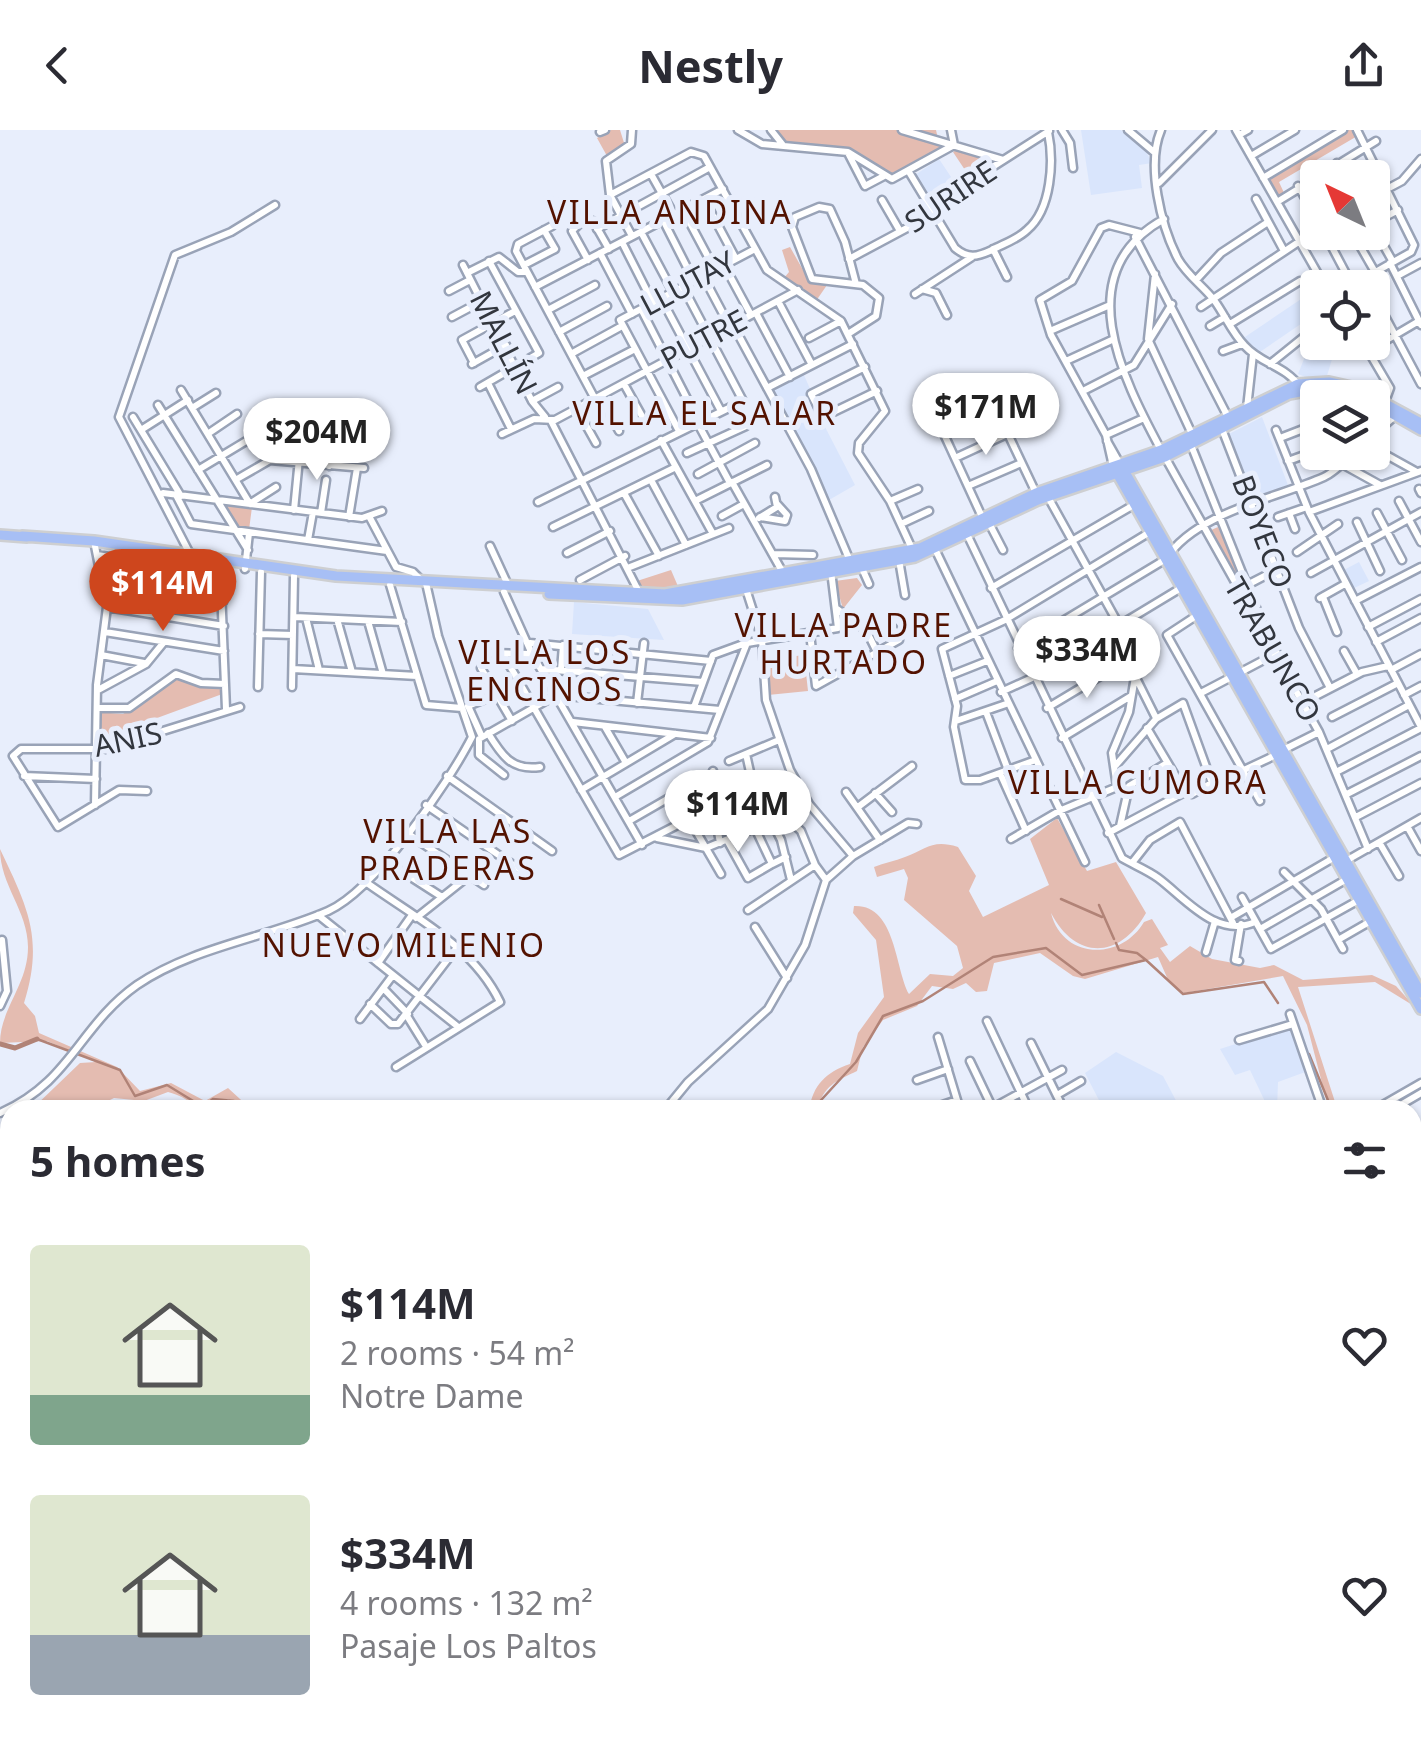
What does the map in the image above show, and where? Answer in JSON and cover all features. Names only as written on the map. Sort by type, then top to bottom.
[{"type":"main road","points":[[1192,440],[1228,417],[1300,387]]},
{"type":"main road","points":[[633,596],[744,584],[936,551],[986,521],[1040,496],[1222,429],[1300,387]]},
{"type":"main road","points":[[1390,408],[1421,426]]},
{"type":"main road","points":[[1390,410],[1421,426]]},
{"type":"main road","points":[[1118,468],[1421,993]]},
{"type":"main road","points":[[1138,502],[1182,588],[1202,613]]},
{"type":"main road","points":[[706,588],[779,572],[900,560],[966,532]]},
{"type":"main road","points":[[0,534],[223,570],[246,566],[294,576],[682,600],[779,572]]},
{"type":"main road","points":[[95,548],[190,555],[246,566],[390,583]]},
{"type":"main road","points":[[1342,860],[1348,878],[1421,1009]]},
{"type":"street","points":[[632,130],[631,144],[608,158],[606,171],[610,195],[632,236]]},
{"type":"street","points":[[738,130],[759,142],[848,152],[895,179],[954,145]]},
{"type":"street","points":[[771,130],[783,145]]},
{"type":"street","points":[[902,130],[1004,160]]},
{"type":"street","points":[[951,130],[954,145]]},
{"type":"street","points":[[1062,130],[1070,143],[1074,168]]},
{"type":"street","points":[[1128,130],[1154,153]]},
{"type":"street","points":[[1161,130],[1154,153],[1158,184],[1164,220],[1179,259],[1214,300],[1242,344],[1285,370],[1300,387]]},
{"type":"street","points":[[1158,184],[1212,130]]},
{"type":"street","points":[[1201,308],[1300,240],[1237,133],[1248,130]]},
{"type":"street","points":[[1250,156],[1295,130]]},
{"type":"street","points":[[1263,178],[1343,130]]},
{"type":"street","points":[[1356,130],[1373,160]]},
{"type":"street","points":[[946,315],[936,293],[918,291],[972,256],[1023,234],[1035,221],[1054,172],[1048,131]]},
{"type":"street","name":"SURIRE","points":[[849,259],[934,213],[958,189],[1048,131]]},
{"type":"street","points":[[1342,160],[1376,141]]},
{"type":"street","points":[[610,195],[692,152],[704,156],[767,270],[841,321],[848,334],[877,392],[884,416],[859,443],[857,451],[890,501],[914,554]]},
{"type":"street","points":[[848,152],[865,186],[884,176]]},
{"type":"street","points":[[1390,187],[1421,159]]},
{"type":"street","points":[[597,228],[711,167]]},
{"type":"street","points":[[909,172],[955,248],[972,256]]},
{"type":"street","points":[[652,174],[674,215]]},
{"type":"street","points":[[1277,202],[1298,186],[1300,189]]},
{"type":"street","points":[[535,288],[723,189]]},
{"type":"street","points":[[1378,270],[1414,245],[1390,192]]},
{"type":"street","points":[[704,198],[736,259]]},
{"type":"street","points":[[882,200],[900,231]]},
{"type":"street","points":[[1256,200],[1284,251]]},
{"type":"street","points":[[190,555],[118,417],[178,251],[231,232],[274,206]]},
{"type":"street","points":[[848,334],[874,318],[880,307],[875,292],[856,284],[812,279],[792,227],[795,217],[827,207],[856,284]]},
{"type":"street","points":[[575,210],[581,222]]},
{"type":"street","points":[[683,210],[715,270]]},
{"type":"street","points":[[1390,214],[1398,210]]},
{"type":"street","points":[[588,260],[572,231],[590,219],[632,314]]},
{"type":"street","points":[[663,220],[694,281]]},
{"type":"street","points":[[1137,235],[1164,220]]},
{"type":"street","points":[[1196,280],[1221,252],[1268,222]]},
{"type":"street","points":[[1118,468],[1084,390],[1050,331],[1042,296],[1072,281],[1101,228],[1109,225],[1137,235],[1228,417]]},
{"type":"street","points":[[449,291],[466,273],[489,261],[502,258],[518,272],[525,269],[555,249],[548,228],[518,244],[525,269],[583,376],[619,431]]},
{"type":"street","points":[[641,232],[673,292]]},
{"type":"street","name":"TRABUNCO","points":[[1137,235],[1112,280],[1114,338],[1124,372],[1203,529],[1262,624],[1319,732],[1368,849]]},
{"type":"street","points":[[622,242],[721,411]]},
{"type":"street","name":"LLUTAY","points":[[571,354],[632,314],[756,249]]},
{"type":"street","points":[[993,249],[1007,277]]},
{"type":"street","points":[[1386,250],[1420,323],[1390,338]]},
{"type":"street","points":[[480,387],[539,353],[489,261]]},
{"type":"street","points":[[1397,276],[1421,263]]},
{"type":"street","points":[[724,265],[790,377]]},
{"type":"street","name":"MALLÍN","points":[[466,273],[532,401],[548,419],[624,556],[633,596]]},
{"type":"street","points":[[1155,274],[1148,339],[1250,584],[1262,624]]},
{"type":"street","points":[[703,276],[811,469],[854,565],[869,584]]},
{"type":"street","points":[[1210,326],[1300,280]]},
{"type":"street","points":[[548,310],[595,285]]},
{"type":"street","points":[[538,502],[743,401],[683,287]]},
{"type":"street","name":"PUTRE","points":[[502,434],[577,408],[798,290]]},
{"type":"street","points":[[778,300],[812,365]]},
{"type":"street","points":[[452,317],[482,301]]},
{"type":"street","points":[[1084,390],[1124,372],[1140,359],[1148,339],[1172,304]]},
{"type":"street","points":[[1050,331],[1110,305]]},
{"type":"street","points":[[559,332],[607,306]]},
{"type":"street","points":[[641,309],[719,462],[757,519],[779,572]]},
{"type":"street","points":[[506,346],[472,364],[462,340],[515,312]]},
{"type":"street","points":[[809,338],[841,321]]},
{"type":"street","points":[[621,323],[679,431]]},
{"type":"street","points":[[1390,323],[1418,367],[1421,384]]},
{"type":"street","points":[[1066,361],[1114,338]]},
{"type":"street","points":[[1270,364],[1300,340]]},
{"type":"street","points":[[767,388],[853,344]]},
{"type":"street","points":[[1223,351],[1242,344]]},
{"type":"street","points":[[583,376],[634,349]]},
{"type":"street","points":[[1247,408],[1253,354]]},
{"type":"street","points":[[865,368],[811,394],[823,418],[877,392]]},
{"type":"street","points":[[488,382],[512,429]]},
{"type":"street","points":[[624,384],[643,418]]},
{"type":"street","points":[[532,401],[558,387]]},
{"type":"street","points":[[181,390],[250,504]]},
{"type":"street","points":[[141,430],[164,415],[216,393]]},
{"type":"street","points":[[989,394],[1020,464],[1072,541],[1119,625],[1135,676],[1156,719]]},
{"type":"street","points":[[158,405],[248,550]]},
{"type":"street","points":[[943,430],[994,407]]},
{"type":"street","points":[[577,408],[596,443]]},
{"type":"street","points":[[208,433],[237,414]]},
{"type":"street","points":[[198,470],[286,416],[332,421],[329,466]]},
{"type":"street","points":[[1390,421],[1396,416]]},
{"type":"street","points":[[133,417],[191,524],[387,551]]},
{"type":"street","points":[[294,510],[302,418]]},
{"type":"street","points":[[938,418],[968,486],[1003,550]]},
{"type":"street","points":[[1106,438],[1144,418]]},
{"type":"street","points":[[273,460],[277,422]]},
{"type":"street","points":[[687,453],[746,426]]},
{"type":"street","name":"BOYECO","points":[[1222,429],[1276,570],[1330,688]]},
{"type":"street","points":[[1300,429],[1278,434],[1298,486],[1420,723],[1338,771]]},
{"type":"street","points":[[955,458],[1006,434]]},
{"type":"street","points":[[661,440],[713,534]]},
{"type":"street","points":[[698,474],[755,443]]},
{"type":"street","points":[[1390,456],[1419,472]]},
{"type":"street","points":[[1288,461],[1300,457]]},
{"type":"street","points":[[237,479],[273,460],[360,468],[349,516]]},
{"type":"street","points":[[968,486],[1020,464]]},
{"type":"street","points":[[696,501],[767,465]]},
{"type":"street","points":[[552,528],[676,468]]},
{"type":"street","points":[[1018,648],[1250,502],[1334,470]]},
{"type":"street","points":[[1353,470],[1381,485]]},
{"type":"street","points":[[1278,517],[1419,472]]},
{"type":"street","points":[[308,541],[326,480]]},
{"type":"street","points":[[650,480],[686,545]]},
{"type":"street","points":[[250,504],[276,487]]},
{"type":"street","points":[[890,501],[918,488]]},
{"type":"street","points":[[163,493],[370,518],[382,511]]},
{"type":"street","points":[[624,493],[658,556]]},
{"type":"street","points":[[1399,500],[1421,542]]},
{"type":"street","points":[[776,501],[787,515],[783,522],[757,519],[776,501]]},
{"type":"street","points":[[991,588],[1138,502]]},
{"type":"street","points":[[722,516],[744,504]]},
{"type":"street","points":[[901,524],[929,511]]},
{"type":"street","points":[[1311,573],[1421,512]]},
{"type":"street","points":[[1378,513],[1402,560]]},
{"type":"street","points":[[1289,514],[1295,529]]},
{"type":"street","points":[[24,1100],[42,1090],[72,1060],[106,1011],[143,981],[216,950],[318,915],[367,883],[407,833],[472,737],[425,584],[413,572],[396,567],[370,518]]},
{"type":"street","points":[[1356,522],[1380,570]]},
{"type":"street","points":[[1297,552],[1338,524]]},
{"type":"street","points":[[633,596],[630,569],[729,528]]},
{"type":"street","points":[[567,553],[611,531]]},
{"type":"street","points":[[966,532],[1032,678],[1122,858],[1215,921],[1257,925],[1348,878]]},
{"type":"street","points":[[1033,761],[970,783],[962,774],[955,699],[942,650],[1005,620],[1150,532]]},
{"type":"street","points":[[246,566],[249,533]]},
{"type":"street","points":[[490,546],[532,654],[642,845]]},
{"type":"street","points":[[95,548],[107,608],[97,690],[95,805]]},
{"type":"street","points":[[936,551],[1084,862]]},
{"type":"street","points":[[772,554],[812,555]]},
{"type":"street","points":[[580,580],[624,556]]},
{"type":"street","points":[[900,560],[905,595]]},
{"type":"street","points":[[396,567],[390,583],[428,706],[462,708]]},
{"type":"street","points":[[1355,602],[1421,567]]},
{"type":"street","points":[[223,570],[226,709]]},
{"type":"street","points":[[1250,584],[1276,570]]},
{"type":"street","points":[[831,571],[838,628]]},
{"type":"street","points":[[258,687],[261,572]]},
{"type":"street","points":[[292,687],[294,576]]},
{"type":"street","points":[[104,582],[223,602]]},
{"type":"street","points":[[744,584],[762,638],[766,700],[779,740],[809,804],[853,856]]},
{"type":"street","points":[[1337,632],[1321,598],[1346,584]]},
{"type":"street","points":[[1001,692],[1032,678],[1182,588]]},
{"type":"street","points":[[1368,627],[1421,599]]},
{"type":"street","points":[[107,608],[224,626]]},
{"type":"street","points":[[837,610],[866,630],[877,652]]},
{"type":"street","points":[[1202,613],[1167,635],[1260,800]]},
{"type":"street","points":[[694,708],[716,652],[762,638],[838,628],[847,616]]},
{"type":"street","points":[[294,617],[402,622]]},
{"type":"street","points":[[306,618],[319,670]]},
{"type":"street","points":[[1376,642],[1421,618]]},
{"type":"street","points":[[336,619],[352,672]]},
{"type":"street","points":[[368,621],[383,674]]},
{"type":"street","points":[[810,632],[816,686],[900,640],[893,628]]},
{"type":"street","points":[[104,632],[224,651]]},
{"type":"street","points":[[259,634],[294,635]]},
{"type":"street","points":[[97,690],[146,664],[164,642]]},
{"type":"street","points":[[530,642],[711,661]]},
{"type":"street","points":[[615,797],[711,738],[748,642]]},
{"type":"street","points":[[636,703],[644,643]]},
{"type":"street","points":[[561,670],[563,646]]},
{"type":"street","points":[[1344,650],[1357,674]]},
{"type":"street","points":[[1201,693],[1277,652]]},
{"type":"street","points":[[491,653],[532,654]]},
{"type":"street","points":[[503,654],[619,855],[688,819]]},
{"type":"street","points":[[1302,702],[1357,674],[1390,668],[1421,654]]},
{"type":"street","points":[[101,655],[146,664]]},
{"type":"street","points":[[1047,708],[1132,657]]},
{"type":"street","points":[[949,676],[987,661]]},
{"type":"street","points":[[481,668],[512,721]]},
{"type":"street","points":[[293,669],[417,676]]},
{"type":"street","points":[[541,669],[703,682]]},
{"type":"street","points":[[97,708],[129,708],[176,674],[200,684],[225,686]]},
{"type":"street","points":[[1011,839],[1059,811],[1117,788],[1113,750],[1135,676]]},
{"type":"street","points":[[955,699],[996,682]]},
{"type":"street","points":[[1332,717],[1398,683]]},
{"type":"street","points":[[1404,695],[1421,686]]},
{"type":"street","points":[[498,694],[468,706],[485,735],[512,764],[520,769],[540,767]]},
{"type":"street","points":[[504,774],[479,755],[476,746],[485,735],[526,716],[556,695],[720,710]]},
{"type":"street","points":[[1062,738],[1132,695]]},
{"type":"street","points":[[955,721],[1006,704]]},
{"type":"street","points":[[1116,765],[1147,728],[1156,719],[1182,704],[1212,782],[1209,787],[1192,794],[1185,792],[1147,728]]},
{"type":"street","points":[[1327,748],[1410,705]]},
{"type":"street","name":"ANIS","points":[[23,776],[14,754],[21,749],[96,750],[164,734],[240,707]]},
{"type":"street","points":[[986,712],[1026,831]]},
{"type":"street","points":[[572,722],[711,738]]},
{"type":"street","points":[[604,726],[626,763]]},
{"type":"street","points":[[1244,770],[1319,732]]},
{"type":"street","points":[[581,790],[675,734]]},
{"type":"street","points":[[729,761],[779,740]]},
{"type":"street","points":[[746,754],[750,772],[772,812],[770,818],[792,880]]},
{"type":"street","points":[[1347,794],[1421,756]]},
{"type":"street","points":[[1119,828],[1129,786],[1167,763]]},
{"type":"street","points":[[858,807],[912,766]]},
{"type":"street","points":[[713,771],[725,812],[738,835]]},
{"type":"street","points":[[23,776],[96,779]]},
{"type":"street","points":[[23,776],[56,826],[122,788],[147,792]]},
{"type":"street","points":[[447,776],[552,850]]},
{"type":"street","points":[[694,776],[714,810],[724,841],[748,878],[786,857]]},
{"type":"street","points":[[1356,818],[1421,783]]},
{"type":"street","points":[[846,792],[880,840]]},
{"type":"street","points":[[1108,833],[1185,792]]},
{"type":"street","points":[[628,821],[678,793],[688,819],[721,874]]},
{"type":"street","points":[[875,793],[892,812]]},
{"type":"street","points":[[426,805],[519,869]]},
{"type":"street","points":[[772,812],[779,810],[801,831],[826,880]]},
{"type":"street","points":[[1235,921],[1248,908],[1293,881],[1368,849],[1421,818]]},
{"type":"street","points":[[1132,863],[1150,840],[1180,822],[1235,921],[1235,960],[1240,962]]},
{"type":"street","points":[[673,1100],[768,1009],[805,946],[826,880],[853,856],[908,823],[917,824]]},
{"type":"street","points":[[1407,826],[1421,852]]},
{"type":"street","points":[[656,838],[706,848],[754,828],[772,864]]},
{"type":"street","points":[[407,833],[484,884]]},
{"type":"street","points":[[1380,842],[1399,876]]},
{"type":"street","points":[[386,861],[442,897]]},
{"type":"street","points":[[748,910],[815,865]]},
{"type":"street","points":[[1284,872],[1327,918],[1342,950]]},
{"type":"street","points":[[378,963],[414,916],[470,875]]},
{"type":"street","points":[[367,883],[458,946],[473,960],[500,1002],[396,1067]]},
{"type":"street","points":[[1242,897],[1271,950],[1360,899]]},
{"type":"street","points":[[318,915],[457,1026]]},
{"type":"street","points":[[1338,940],[1372,920]]},
{"type":"street","points":[[1206,952],[1215,921]]},
{"type":"street","points":[[755,927],[787,978]]},
{"type":"street","points":[[0,1006],[7,990],[2,940]]},
{"type":"street","points":[[370,1004],[393,1024],[407,1014],[458,946]]},
{"type":"street","points":[[360,1019],[393,975]]},
{"type":"street","points":[[384,989],[407,1014],[426,1045]]},
{"type":"street","points":[[1290,1014],[1320,1100]]},
{"type":"street","points":[[987,1020],[1024,1100]]},
{"type":"street","points":[[1239,1040],[1293,1024]]},
{"type":"street","points":[[938,1037],[957,1100]]},
{"type":"street","points":[[1031,1044],[1059,1100]]},
{"type":"street","points":[[970,1061],[988,1100]]},
{"type":"street","points":[[917,1080],[948,1069]]},
{"type":"street","points":[[1008,1100],[1062,1070]]},
{"type":"street","points":[[1057,1095],[1081,1081]]},
{"type":"street","points":[[1391,1100],[1421,1082]]},
{"type":"street","points":[[1031,1742],[1059,1742]]},
{"type":"shaded area","points":[[620,130],[625,146],[607,156],[597,138]]},
{"type":"shaded area","points":[[773,130],[936,130],[938,139],[949,146],[889,176],[852,150],[784,143]]},
{"type":"shaded area","points":[[1081,130],[1121,130],[1147,153],[1152,163],[1139,165],[1142,188],[1091,195]]},
{"type":"shaded area","points":[[1343,130],[1357,130],[1359,135],[1316,160],[1300,160],[1300,170],[1279,182],[1285,195],[1277,202],[1263,178]]},
{"type":"shaded area","points":[[958,149],[993,162],[969,176],[953,152]]},
{"type":"shaded area","points":[[939,159],[957,186],[935,208],[915,175]]},
{"type":"shaded area","points":[[790,247],[807,277],[827,285],[816,301],[784,278],[789,272],[782,250]]},
{"type":"shaded area","points":[[1300,300],[1300,325],[1257,354],[1242,339]]},
{"type":"shaded area","points":[[1304,360],[1332,360],[1326,379],[1313,380],[1298,374]]},
{"type":"shaded area","points":[[803,373],[811,391],[808,394],[855,485],[829,500],[772,389]]},
{"type":"shaded area","points":[[1262,417],[1288,485],[1251,499],[1227,435]]},
{"type":"shaded area","points":[[220,503],[252,507],[249,530],[237,528]]},
{"type":"shaded area","points":[[1218,527],[1255,608],[1252,609],[1209,531]]},
{"type":"shaded area","points":[[1359,562],[1369,581],[1350,590],[1340,572]]},
{"type":"shaded area","points":[[671,570],[680,591],[640,588],[637,581]]},
{"type":"shaded area","points":[[857,578],[862,585],[843,609],[835,581]]},
{"type":"shaded area","points":[[574,602],[648,609],[664,640],[572,634]]},
{"type":"shaded area","points":[[804,655],[808,691],[768,695],[764,660]]},
{"type":"shaded area","points":[[180,677],[200,686],[221,688],[225,693],[100,739],[98,712],[123,714]]},
{"type":"shaded area","points":[[1057,818],[1087,871],[1116,862],[1146,913],[1124,939],[1098,948],[1073,940],[1051,913],[1067,940],[1080,947],[1108,949],[1121,944],[1152,919],[1168,945],[1160,948],[1170,962],[1190,946],[1212,959],[1260,968],[1274,965],[1303,980],[1372,975],[1396,986],[1414,1006],[1375,982],[1298,987],[1334,1100],[1326,1100],[1307,1025],[1283,976],[1184,993],[1169,982],[1158,957],[1085,979],[1073,976],[1040,953],[994,963],[987,991],[976,992],[966,983],[953,989],[932,986],[917,1006],[883,1020],[863,1047],[857,1071],[827,1089],[821,1100],[812,1100],[822,1081],[850,1064],[858,1033],[884,997],[876,940],[853,913],[854,906],[868,908],[886,926],[909,994],[930,974],[953,976],[963,968],[957,946],[904,900],[908,878],[904,869],[877,877],[874,867],[936,845],[958,847],[976,876],[969,891],[983,917],[1049,885],[1030,839]]},
{"type":"shaded area","points":[[0,849],[30,924],[33,960],[24,1003],[35,1016],[39,1033],[117,1067],[140,1091],[171,1083],[203,1100],[185,1100],[168,1092],[147,1100],[41,1100],[80,1063],[96,1062],[47,1041],[0,1043],[4,1019],[24,973],[28,947],[24,922],[1,862]]},
{"type":"shaded area","points":[[1291,1026],[1308,1071],[1278,1082],[1277,1100],[1264,1100],[1250,1070],[1235,1075],[1220,1049]]},
{"type":"shaded area","points":[[1116,1052],[1163,1076],[1176,1100],[1099,1100],[1085,1073]]},
{"type":"shaded area","points":[[228,1088],[241,1100],[207,1100]]},
{"type":"waterway","points":[[1061,899],[1102,917]]},
{"type":"waterway","points":[[1099,905],[1114,939]]},
{"type":"waterway","points":[[1116,943],[1119,950],[1137,953],[1146,960]]},
{"type":"waterway","points":[[821,1100],[856,1062],[883,1016],[923,1001],[993,957],[1046,948],[1082,975],[1146,960],[1183,994],[1264,982],[1278,1003]]},
{"type":"waterway","points":[[37,1039],[120,1070],[135,1096],[167,1085],[192,1100]]},
{"type":"waterway","points":[[0,1044],[15,1048],[37,1039]]},
{"type":"waterway","points":[[1309,1054],[1328,1100]]},
{"type":"waterway","points":[[212,1100],[224,1100]]},
{"type":"district","name":"VILLA ANDINA","points":[[670,213]]},
{"type":"district","name":"VILLA EL SALAR","points":[[705,414]]},
{"type":"district","name":"VILLA PADRE HURTADO","points":[[844,644]]},
{"type":"district","name":"VILLA LOS ENCINOS","points":[[545,672]]},
{"type":"district","name":"VILLA CUMORA","points":[[1138,783]]},
{"type":"district","name":"VILLA LAS PRADERAS","points":[[448,850]]},
{"type":"district","name":"NUEVO MILENIO","points":[[404,946]]}]
